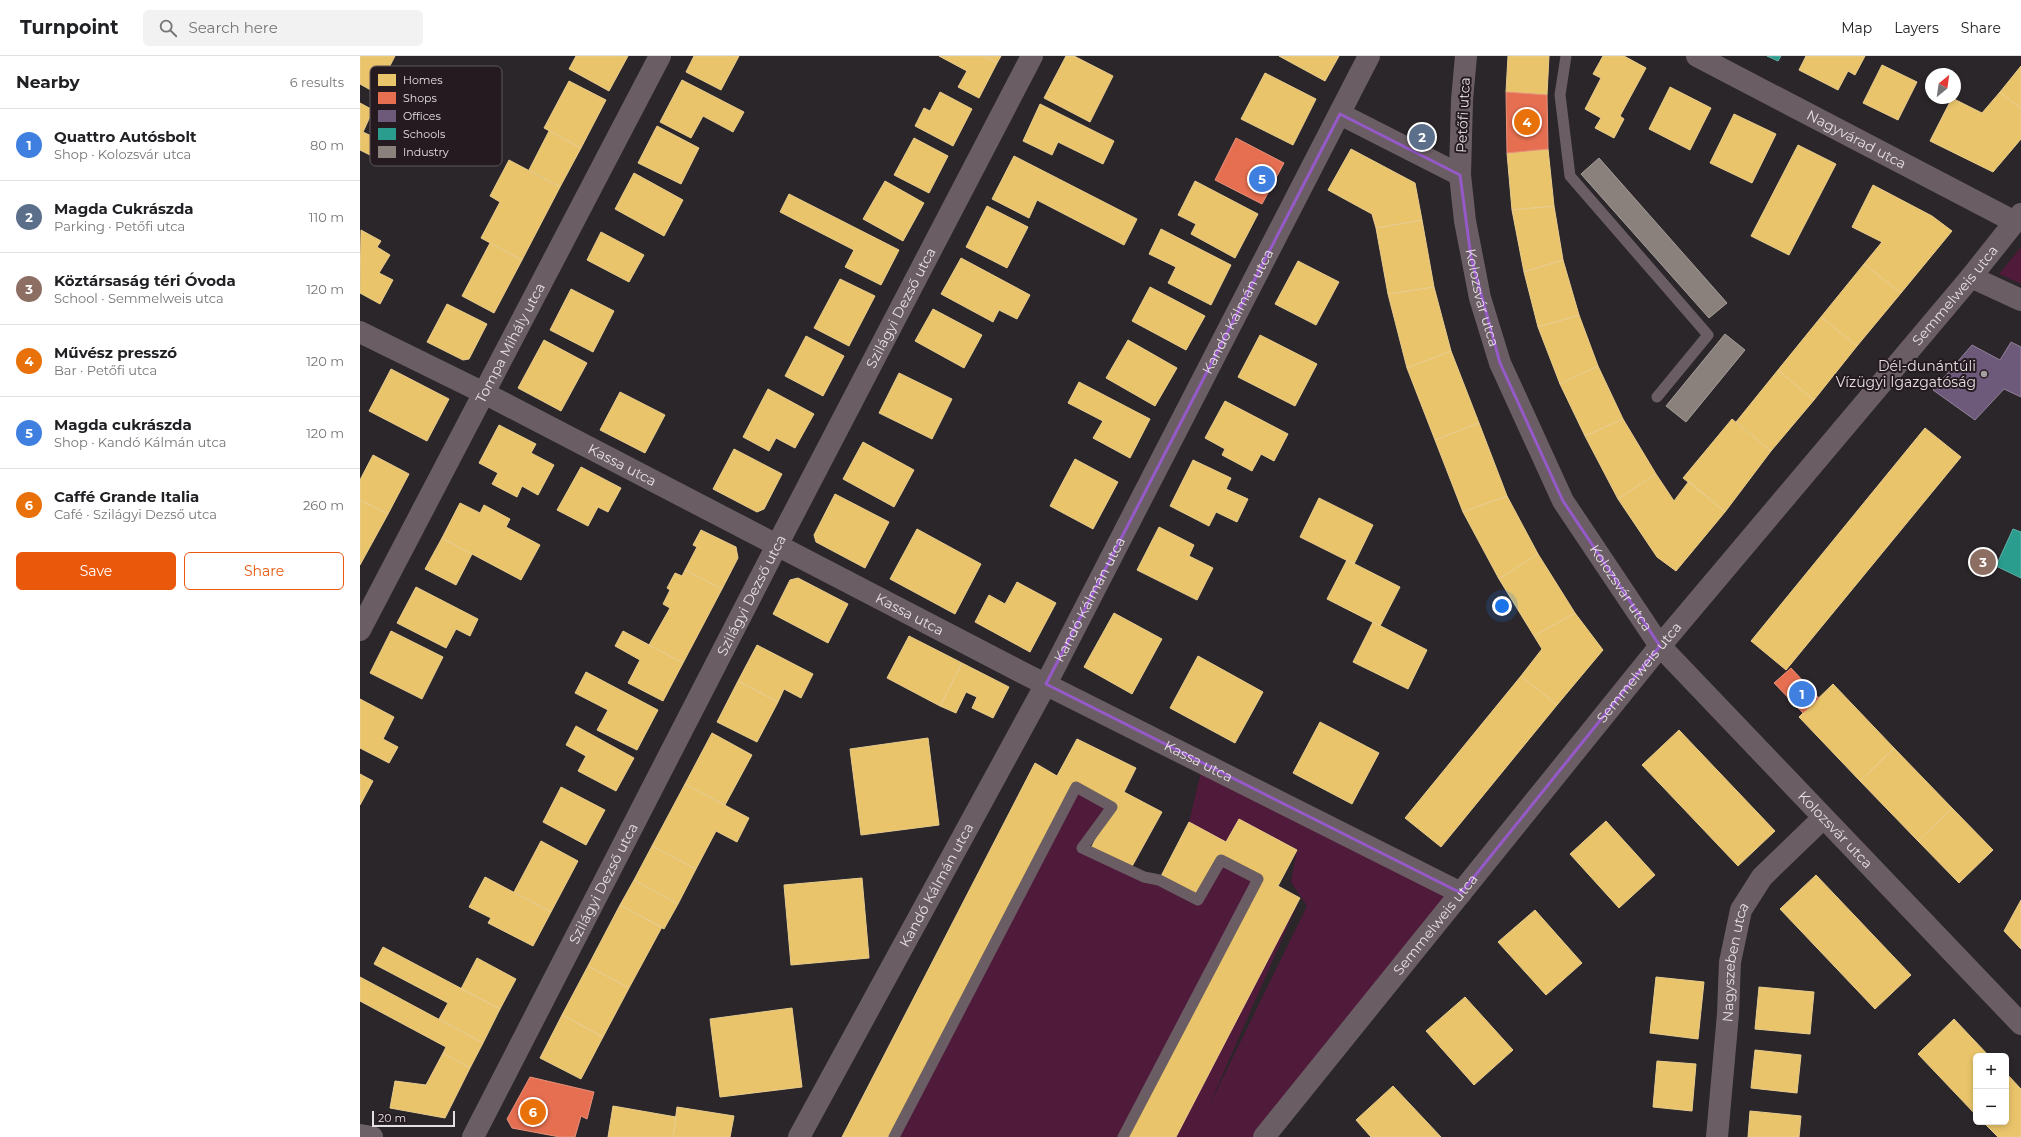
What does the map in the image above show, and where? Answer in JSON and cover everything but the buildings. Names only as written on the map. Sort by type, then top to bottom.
[{"type":"street","name":"Tompa Mihály utca","points":[[360,630],[660,56]]},
{"type":"street","name":"Szilágyi Dezső utca","points":[[473,1137],[777,545],[1032,56]]},
{"type":"street","name":"Kandó Kálmán utca","points":[[799,1137],[1046,684],[1369,56]]},
{"type":"street","name":"Petőfi utca","points":[[1460,175],[1462,100],[1466,56]]},
{"type":"street","name":"Nagyvárad utca","points":[[1697,56],[2018,218]]},
{"type":"street","points":[[1340,114],[1460,175]]},
{"type":"street","name":"Kolozsvár utca","points":[[1460,175],[1465,221],[1477,284],[1500,363],[1563,501],[1660,646],[2021,1024]]},
{"type":"street","name":"Semmelweis utca","points":[[1264,1137],[1660,646],[1971,277],[2018,218]]},
{"type":"street","points":[[1971,277],[2021,300]]},
{"type":"street","name":"Kassa utca","points":[[360,332],[484,393],[1046,684],[1461,893]]},
{"type":"street","name":"Nagyszeben utca","points":[[1717,1137],[1728,1014],[1730,962],[1741,910],[1762,877],[1823,818]]},
{"type":"street","points":[[360,1135],[372,1137]]},
{"type":"lane","points":[[1566,56],[1560,95],[1570,176],[1708,335],[1657,397]]},
{"type":"lane","points":[[894,1137],[1076,787],[1112,807],[1082,848],[1144,877],[1159,880],[1198,900],[1221,860],[1258,879],[1123,1137]]},
{"type":"highlighted area","points":[[1340,114],[1460,175],[1471,257],[1500,363],[1563,501],[1660,646],[1461,893],[1046,684]]},
{"type":"shaded area","points":[[2021,247],[2021,284],[1999,274]]},
{"type":"shaded area","points":[[1203,764],[1461,893],[1264,1137],[1176,1137],[1300,898],[1208,1108],[1307,906],[1291,882],[1297,849],[1239,820],[1226,842],[1189,822]]},
{"type":"shaded area","points":[[1076,787],[1112,807],[1083,848],[1198,900],[1221,860],[1258,879],[1123,1137],[894,1137]]},
{"type":"place","name":"Művész presszó","points":[[1527,122]]},
{"type":"place","name":"Magda Cukrászda","points":[[1422,137]]},
{"type":"place","name":"Magda cukrászda","points":[[1262,179]]},
{"type":"place","name":"Dél-dunántúli Vízügyi Igazgatóság","points":[[1984,374]]},
{"type":"place","name":"Köztársaság téri Óvoda","points":[[1983,562]]},
{"type":"place","name":"Quattro Autósbolt","points":[[1802,694]]},
{"type":"place","name":"Caffé Grande Italia","points":[[533,1112]]}]
